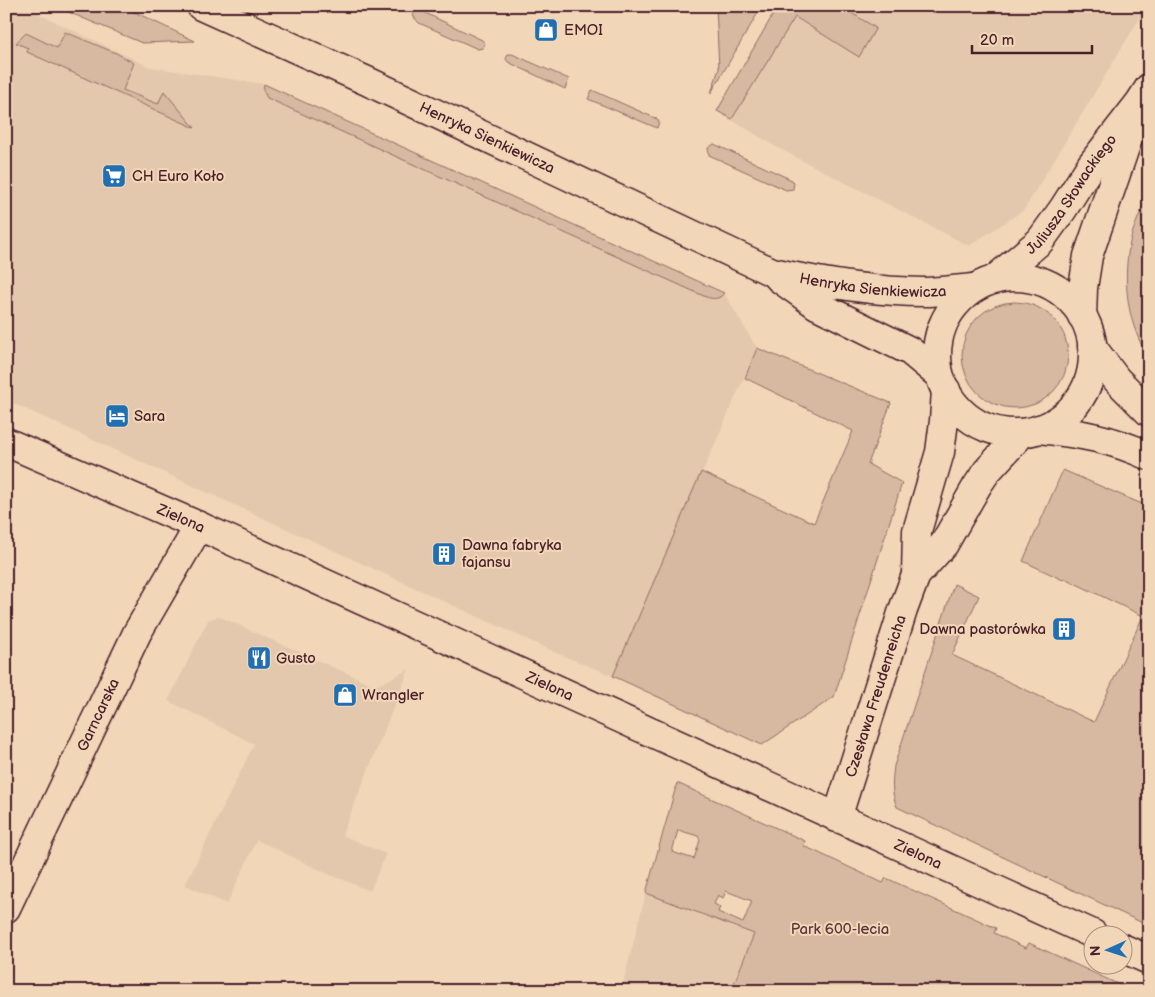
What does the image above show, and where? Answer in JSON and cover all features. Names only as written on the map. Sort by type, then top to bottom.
[{"type":"street","name":"Henryka Sienkiewicza","points":[[201,6],[367,81],[772,272],[817,305],[910,351],[942,383]]},
{"type":"street","name":"Juliusza Słowackiego","points":[[985,284],[1040,241],[1091,165],[1144,95]]},
{"type":"street","name":"Juliusza Słowackiego","points":[[1082,316],[1083,288],[1088,256],[1144,95]]},
{"type":"street","name":"Henryka Sienkiewicza","points":[[772,272],[824,283],[925,292],[985,284]]},
{"type":"street","points":[[1031,431],[1063,417],[1080,398],[1090,373],[1092,347],[1089,331],[1082,316],[1066,296],[1045,283],[1020,277],[985,284],[959,301],[947,316],[939,335],[937,355],[942,383],[956,406],[969,418],[986,427],[1003,432],[1031,431],[1090,435],[1149,456]]},
{"type":"street","points":[[1092,347],[1117,380],[1149,412]]},
{"type":"street","name":"Czesława Freudenreicha","points":[[837,818],[903,610],[916,575],[917,531],[940,452],[944,421],[942,383]]},
{"type":"street","name":"Czesława Freudenreicha","points":[[916,575],[944,544],[987,471],[1031,431]]},
{"type":"street","name":"Zielona","points":[[6,442],[200,526],[1082,929]]},
{"type":"street","name":"Garncarska","points":[[6,908],[137,633],[200,526]]},
{"type":"street","points":[[1132,952],[1149,960]]},
{"type":"shaded area","points":[[6,6],[22,6],[150,67],[264,84],[724,293],[757,348],[613,676],[561,655],[6,400]]},
{"type":"shaded area","points":[[778,6],[1147,6],[1024,210],[969,246],[778,148],[717,111]]},
{"type":"shaded area","points":[[218,616],[376,686],[409,669],[342,835],[386,854],[370,891],[326,873],[257,840],[227,904],[185,885],[254,744],[168,701],[208,620]]},
{"type":"shaded area","points":[[646,893],[754,934],[731,991],[621,991]]},
{"type":"green space","points":[[54,6],[122,6],[195,41],[142,43]]},
{"type":"green space","points":[[716,6],[762,6],[711,93],[719,69]]},
{"type":"green space","points":[[778,6],[840,6],[876,28],[859,57],[795,17],[732,119],[717,111]]},
{"type":"green space","points":[[419,10],[482,40],[485,43],[483,48],[478,49],[419,23],[413,16]]},
{"type":"green space","points":[[65,32],[116,53],[134,63],[123,90],[158,104],[164,91],[195,128],[27,52],[28,48],[16,43],[26,33],[57,48]]},
{"type":"green space","points":[[508,54],[512,54],[569,79],[565,89],[508,62],[506,59]]},
{"type":"green space","points":[[264,84],[724,293],[716,298],[706,297],[267,98],[263,90]]},
{"type":"green space","points":[[592,90],[657,119],[659,122],[657,128],[588,99]]},
{"type":"green space","points":[[714,144],[792,180],[794,183],[793,189],[786,190],[709,155],[708,148]]},
{"type":"green space","points":[[1149,190],[1149,358],[1135,330],[1126,282],[1132,234]]},
{"type":"green space","points":[[1015,302],[1035,306],[1053,317],[1064,335],[1068,355],[1064,375],[1053,393],[1035,404],[1015,408],[995,404],[977,393],[966,375],[962,355],[966,335],[977,317],[995,306]]},
{"type":"green space","points":[[757,348],[891,403],[868,464],[902,483],[834,697],[762,745],[613,676],[701,472],[814,523],[853,431],[745,378]]},
{"type":"green space","points":[[1063,470],[1149,507],[1149,926],[897,807],[893,792],[894,766],[954,584],[979,596],[952,655],[1094,722],[1143,616],[1064,578],[1063,580],[1023,561]]},
{"type":"green space","name":"Park 600-lecia","points":[[677,783],[805,841],[804,846],[883,883],[886,878],[996,928],[994,933],[1026,948],[1029,943],[1082,967],[1082,974],[1096,974],[1133,991],[731,991],[754,934],[646,893]],"holes":[[[678,830],[698,836],[700,840],[694,859],[672,852]],[[726,891],[752,901],[743,923],[718,912],[720,907],[714,904],[718,895],[723,898]]]},
{"type":"place","name":"EMOI","points":[[546,30]]},
{"type":"place","name":"CH Euro Koło","points":[[114,176]]},
{"type":"place","name":"Sara","points":[[117,416]]},
{"type":"place","name":"Dawna fabryka fajansu","points":[[444,554]]},
{"type":"place","name":"Dawna pastorówka","points":[[1064,629]]},
{"type":"place","name":"Gusto","points":[[259,658]]},
{"type":"place","name":"Wrangler","points":[[345,695]]}]
